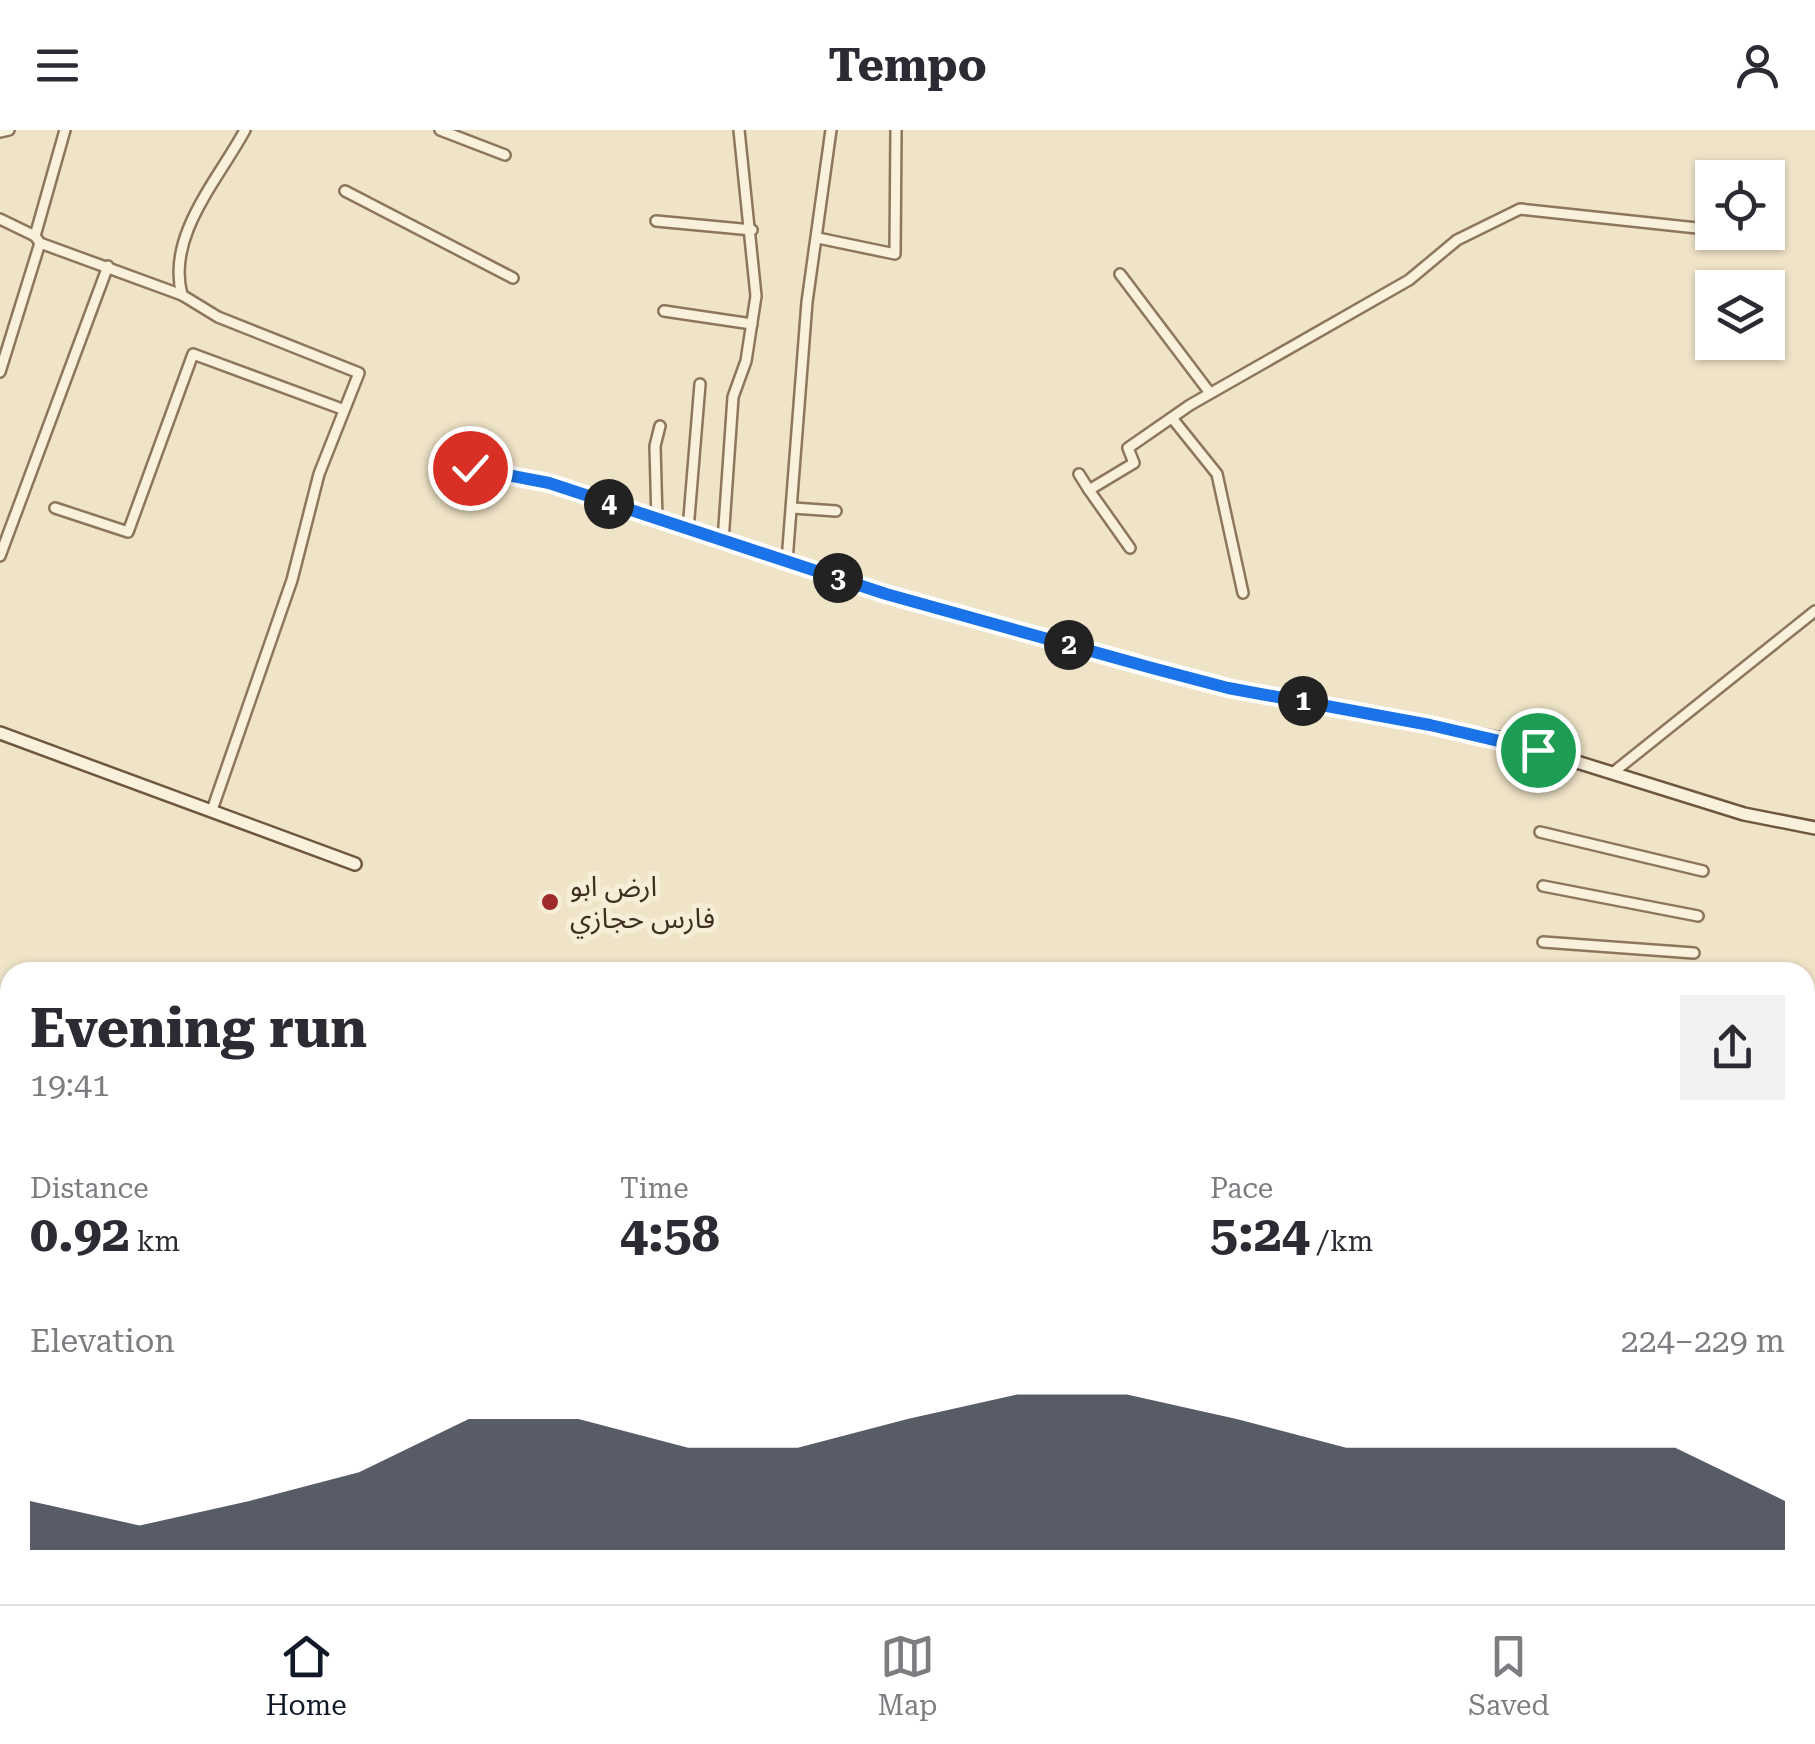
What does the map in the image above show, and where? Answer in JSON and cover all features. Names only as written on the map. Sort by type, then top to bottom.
[{"type":"street","points":[[0,132],[8,130]]},
{"type":"street","points":[[0,372],[65,130]]},
{"type":"street","points":[[182,295],[176,272],[182,240],[246,130]]},
{"type":"street","points":[[440,130],[505,155]]},
{"type":"street","points":[[723,541],[733,397],[752,324],[756,267],[739,130]]},
{"type":"street","points":[[787,561],[807,302],[831,130]]},
{"type":"street","points":[[818,238],[895,254],[896,130]]},
{"type":"street","points":[[345,191],[513,278]]},
{"type":"street","points":[[1089,490],[1134,463],[1128,448],[1210,393],[1409,280],[1457,240],[1520,209],[1695,228]]},
{"type":"street","points":[[0,219],[38,240],[182,295],[218,316],[359,373],[319,474],[292,580],[212,810]]},
{"type":"street","points":[[656,220],[752,230]]},
{"type":"street","points":[[0,556],[108,266]]},
{"type":"street","points":[[1120,274],[1210,393]]},
{"type":"street","points":[[664,311],[752,324]]},
{"type":"street","points":[[55,508],[128,532],[193,354],[342,409]]},
{"type":"street","points":[[688,530],[700,384]]},
{"type":"street","points":[[1172,418],[1217,474],[1244,592]]},
{"type":"street","points":[[657,521],[655,446],[660,426]]},
{"type":"street","points":[[470,468],[549,483],[886,594],[1228,688],[1503,739],[1615,770],[1744,814],[1815,828]]},
{"type":"street","points":[[1079,474],[1130,548]]},
{"type":"street","points":[[793,508],[836,510]]},
{"type":"street","points":[[1615,770],[1815,611]]},
{"type":"street","points":[[0,733],[355,864]]},
{"type":"street","points":[[1540,832],[1703,870]]},
{"type":"street","points":[[1543,886],[1698,916]]},
{"type":"street","points":[[1543,942],[1694,953]]},
{"type":"place","name":"ارض ابو فارس حجازي","points":[[550,902]]},
{"type":"route","points":[[470,468],[549,483],[886,594],[1152,668],[1228,688],[1503,739],[1538,750]]}]
